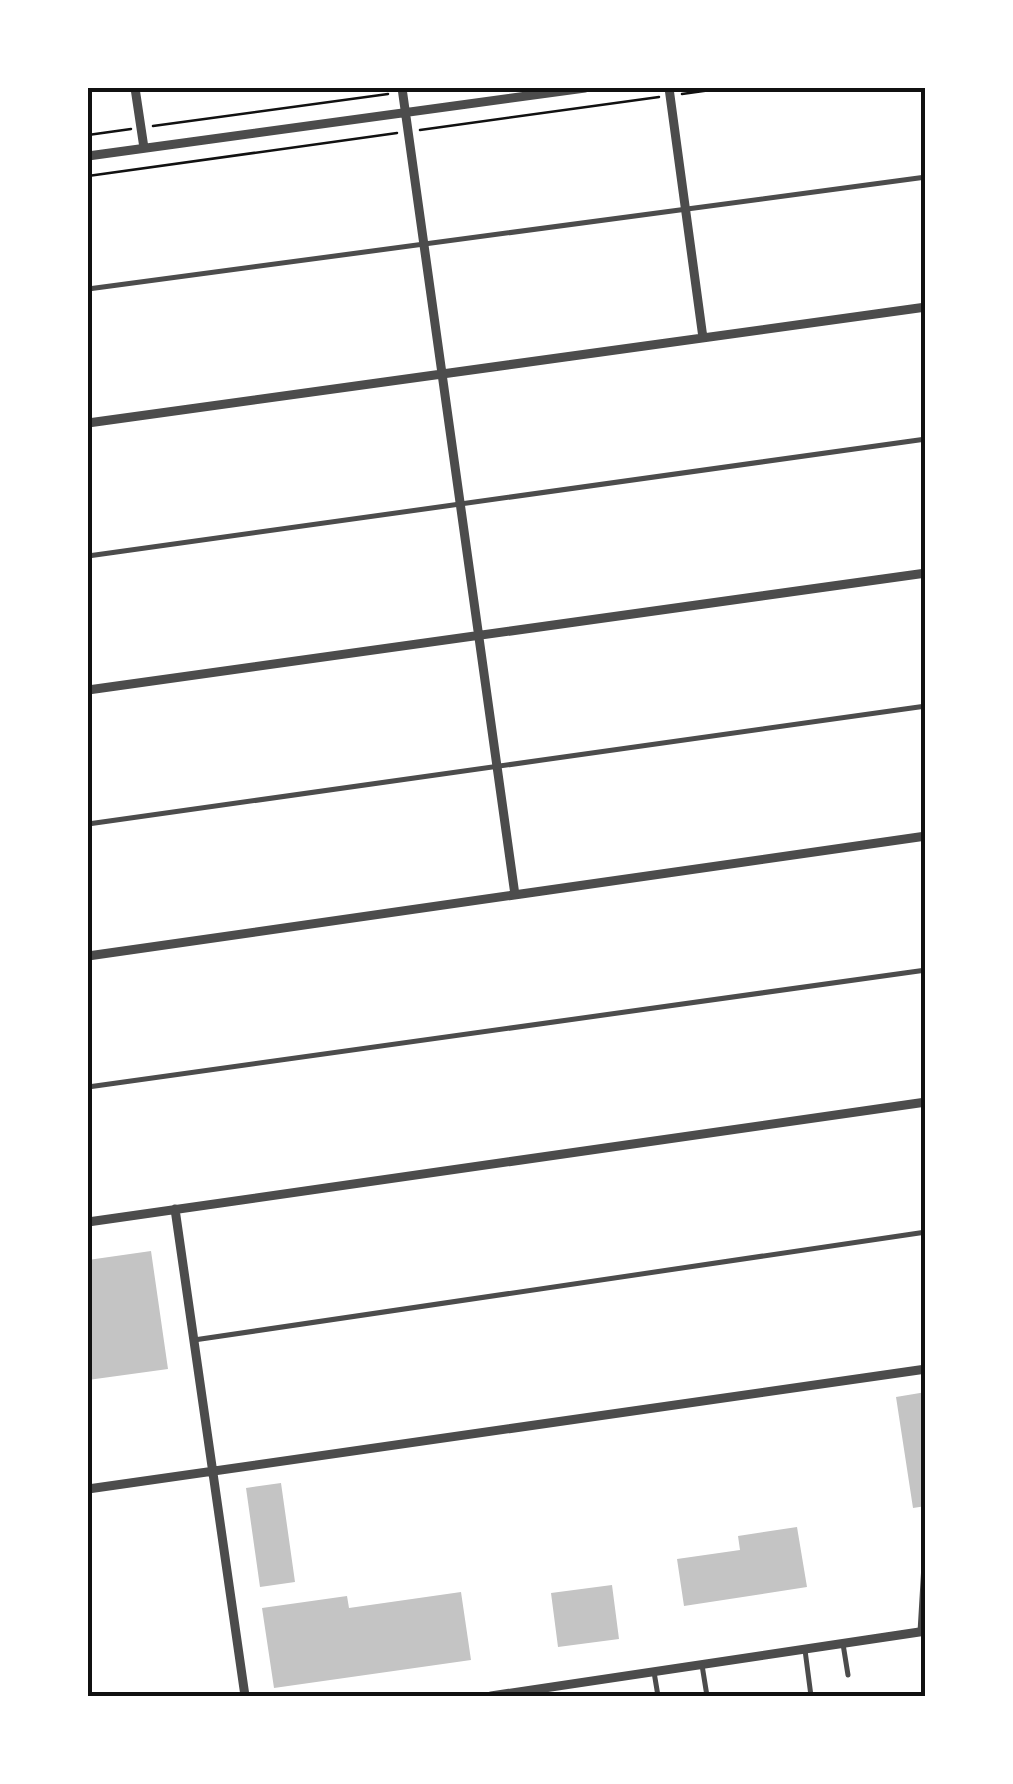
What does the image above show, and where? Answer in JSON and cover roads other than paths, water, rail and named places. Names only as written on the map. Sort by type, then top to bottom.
[{"type":"street","points":[[135,88],[144,148]]},
{"type":"street","points":[[88,156],[585,88]]},
{"type":"street","points":[[669,88],[702,338]]},
{"type":"street","points":[[402,90],[515,895]]},
{"type":"street","points":[[88,423],[926,307]]},
{"type":"street","points":[[88,690],[926,573]]},
{"type":"street","points":[[88,956],[926,836]]},
{"type":"street","points":[[88,1222],[926,1102]]},
{"type":"street","points":[[175,1209],[245,1696]]},
{"type":"street","points":[[88,1489],[926,1369]]},
{"type":"street","points":[[491,1696],[923,1632]]},
{"type":"lane","points":[[88,289],[926,176]]},
{"type":"lane","points":[[88,556],[926,439]]},
{"type":"lane","points":[[88,824],[926,706]]},
{"type":"lane","points":[[88,1087],[926,970]]},
{"type":"lane","points":[[194,1340],[926,1232]]},
{"type":"lane","points":[[923,1632],[926,1531]]},
{"type":"lane","points":[[843,1644],[848,1675]]},
{"type":"lane","points":[[805,1649],[811,1696]]},
{"type":"lane","points":[[702,1665],[707,1696]]},
{"type":"lane","points":[[654,1672],[658,1696]]}]
